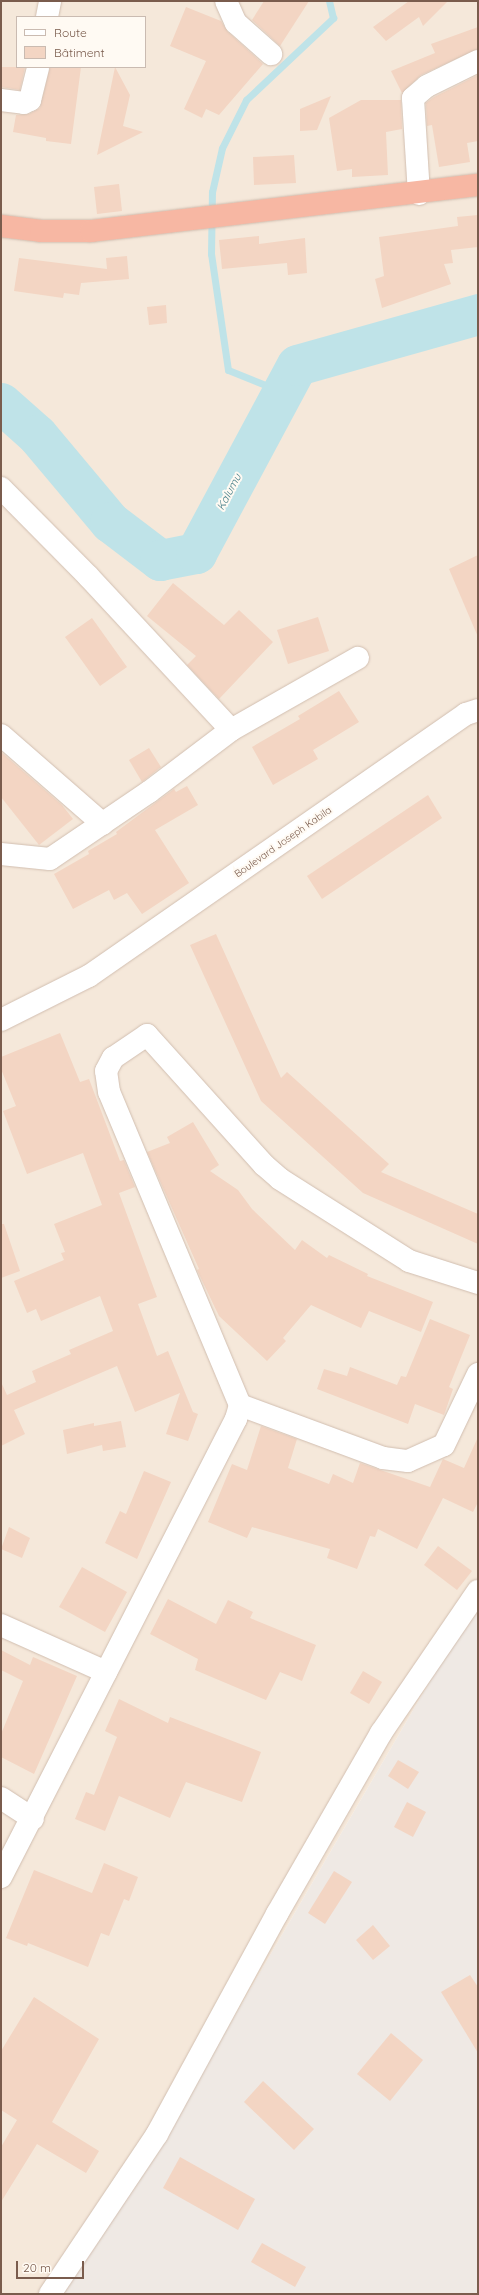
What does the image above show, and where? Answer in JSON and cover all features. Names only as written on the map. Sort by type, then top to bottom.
[{"type":"highway","points":[[1,226],[41,231],[91,231],[419,194],[478,185]]},
{"type":"street","points":[[47,16],[50,1]]},
{"type":"street","points":[[226,1],[236,23],[271,54]]},
{"type":"street","points":[[419,194],[413,98],[427,86],[478,61]]},
{"type":"street","points":[[1,100],[24,103],[30,100],[38,68]]},
{"type":"street","points":[[1,488],[88,576],[231,730]]},
{"type":"street","points":[[1,854],[50,859],[103,824],[231,730],[358,658]]},
{"type":"street","name":"Boulevard Joseph Kabila","points":[[1,1020],[89,976],[466,714],[478,710]]},
{"type":"street","points":[[1,735],[103,824]]},
{"type":"street","points":[[1,1877],[33,1819],[106,1672],[236,1419],[240,1404],[108,1092],[106,1071],[113,1058],[146,1035],[264,1165],[280,1179],[402,1258],[478,1283]]},
{"type":"street","points":[[240,1404],[383,1458],[408,1461],[444,1445],[478,1374]]},
{"type":"street","points":[[50,2294],[157,2134],[277,1914],[381,1733],[478,1591]]},
{"type":"street","points":[[1,1625],[106,1672]]},
{"type":"street","points":[[1,1798],[33,1819]]},
{"type":"shaded area","points":[[1,1],[478,1],[478,1599],[189,2094],[52,2294],[1,2294]]},
{"type":"shaded area","points":[[478,1599],[478,2294],[52,2294],[189,2094]]},
{"type":"building","points":[[264,1],[309,1],[280,46],[252,20]]},
{"type":"building","points":[[409,1],[448,1],[423,26],[419,17],[386,41],[373,27]]},
{"type":"building","points":[[186,7],[221,21],[228,32],[263,64],[219,115],[206,109],[202,118],[184,109],[206,61],[170,46]]},
{"type":"building","points":[[478,27],[478,49],[421,75],[402,93],[391,71],[435,53],[431,44]]},
{"type":"building","points":[[1,67],[25,68],[20,90],[1,87]]},
{"type":"building","points":[[50,68],[81,68],[71,144],[46,141],[46,138],[13,132],[16,115],[29,114],[40,108]]},
{"type":"building","points":[[116,68],[130,95],[123,126],[143,132],[97,155]]},
{"type":"building","points":[[478,75],[478,141],[467,143],[470,162],[439,167],[432,125],[427,126],[426,103],[434,97]]},
{"type":"building","points":[[331,96],[317,130],[300,131],[300,109]]},
{"type":"building","points":[[361,100],[401,100],[402,129],[386,132],[388,175],[352,177],[352,169],[337,171],[329,118]]},
{"type":"building","points":[[294,155],[296,183],[254,185],[253,157]]},
{"type":"building","points":[[119,184],[122,211],[97,214],[94,187]]},
{"type":"building","points":[[478,215],[478,247],[451,250],[453,263],[444,264],[451,284],[382,308],[375,279],[384,276],[379,237],[458,226],[457,217]]},
{"type":"building","points":[[259,236],[259,244],[305,238],[307,273],[288,275],[287,263],[222,269],[219,240]]},
{"type":"building","points":[[127,256],[129,279],[81,283],[79,295],[64,293],[63,298],[14,291],[19,258],[107,269],[106,258]]},
{"type":"building","points":[[166,305],[167,323],[149,325],[147,307]]},
{"type":"building","points":[[478,555],[478,637],[449,569]]},
{"type":"building","points":[[173,583],[224,625],[239,610],[273,642],[219,699],[187,665],[196,656],[147,616]]},
{"type":"building","points":[[318,617],[329,651],[288,664],[277,630]]},
{"type":"building","points":[[92,618],[127,667],[100,686],[65,637]]},
{"type":"building","points":[[339,691],[359,722],[313,750],[318,759],[273,785],[252,747],[300,719],[298,716]]},
{"type":"building","points":[[149,748],[161,767],[142,782],[129,760]]},
{"type":"building","points":[[1,752],[62,805],[73,819],[39,845],[1,797]]},
{"type":"building","points":[[187,786],[198,805],[155,830],[189,883],[142,914],[127,893],[114,900],[109,890],[73,909],[54,874],[89,854],[88,851],[117,834],[116,832],[174,789],[176,792]]},
{"type":"building","points":[[428,795],[442,818],[322,899],[307,876]]},
{"type":"building","points":[[216,934],[281,1078],[287,1072],[389,1164],[381,1172],[478,1214],[478,1244],[363,1193],[261,1101],[190,945]]},
{"type":"building","points":[[60,1033],[80,1082],[89,1079],[120,1161],[124,1160],[135,1187],[119,1193],[157,1297],[138,1304],[157,1356],[168,1351],[193,1412],[198,1414],[188,1441],[166,1434],[180,1393],[135,1412],[117,1366],[14,1410],[25,1434],[1,1446],[1,1382],[7,1395],[36,1382],[32,1371],[71,1354],[69,1350],[113,1331],[100,1296],[41,1321],[36,1309],[27,1313],[14,1281],[64,1260],[61,1253],[65,1252],[54,1224],[102,1205],[83,1153],[27,1174],[3,1111],[16,1106],[1,1069],[1,1057]]},
{"type":"building","points":[[193,1122],[219,1165],[210,1171],[238,1190],[252,1209],[295,1250],[302,1240],[327,1258],[329,1255],[368,1274],[367,1276],[433,1302],[421,1332],[369,1311],[361,1328],[311,1305],[283,1338],[286,1341],[267,1361],[219,1316],[197,1270],[199,1269],[147,1152],[170,1143],[167,1137]]},
{"type":"building","points":[[1,1224],[4,1224],[20,1271],[1,1278]]},
{"type":"building","points":[[430,1319],[470,1335],[449,1387],[453,1389],[444,1415],[415,1404],[408,1424],[317,1389],[324,1369],[347,1376],[350,1367],[397,1385],[401,1376],[406,1377]]},
{"type":"building","points":[[121,1421],[126,1447],[103,1451],[102,1445],[67,1454],[63,1430],[94,1423],[94,1426]]},
{"type":"building","points":[[261,1426],[297,1439],[288,1468],[329,1484],[333,1474],[353,1483],[360,1463],[430,1487],[443,1459],[464,1468],[478,1437],[478,1502],[473,1512],[443,1498],[417,1549],[378,1529],[375,1537],[370,1536],[357,1569],[327,1558],[330,1549],[252,1527],[247,1538],[208,1522],[232,1464],[247,1470]]},
{"type":"building","points":[[144,1471],[171,1482],[137,1559],[105,1543],[120,1511],[126,1514]]},
{"type":"building","points":[[9,1527],[30,1538],[22,1558],[1,1549]]},
{"type":"building","points":[[438,1546],[472,1571],[457,1590],[424,1565]]},
{"type":"building","points":[[82,1567],[127,1592],[105,1632],[59,1607]]},
{"type":"building","points":[[168,1599],[216,1624],[228,1600],[253,1612],[250,1618],[316,1645],[302,1681],[280,1672],[266,1700],[195,1670],[198,1659],[150,1634]]},
{"type":"building","points":[[1,1650],[30,1665],[33,1657],[77,1676],[34,1774],[1,1757],[1,1734],[23,1681],[1,1670]]},
{"type":"building","points":[[363,1671],[382,1682],[369,1704],[350,1693]]},
{"type":"building","points":[[119,1699],[168,1723],[170,1717],[261,1752],[242,1802],[186,1782],[170,1818],[119,1796],[105,1831],[75,1819],[86,1792],[94,1795],[117,1737],[105,1731]]},
{"type":"building","points":[[398,1760],[419,1772],[408,1789],[388,1776]]},
{"type":"building","points":[[407,1802],[426,1812],[413,1837],[394,1827]]},
{"type":"building","points":[[104,1863],[138,1877],[129,1901],[124,1899],[109,1936],[101,1933],[88,1967],[28,1943],[27,1946],[6,1938],[34,1870],[92,1893]]},
{"type":"building","points":[[334,1871],[352,1882],[325,1924],[308,1913]]},
{"type":"building","points":[[373,1925],[390,1946],[373,1960],[356,1940]]},
{"type":"building","points":[[470,1975],[478,1987],[478,2053],[441,1992]]},
{"type":"building","points":[[34,1997],[99,2039],[52,2122],[99,2151],[86,2173],[37,2144],[1,2202],[1,2147],[17,2120],[1,2110],[1,2051]]},
{"type":"building","points":[[391,2033],[423,2060],[390,2101],[357,2074]]},
{"type":"building","points":[[263,2081],[314,2129],[294,2150],[244,2102]]},
{"type":"building","points":[[180,2157],[255,2199],[238,2230],[163,2188]]},
{"type":"building","points":[[262,2243],[306,2267],[295,2287],[251,2262]]},
{"type":"waterway","points":[[283,392],[228,370],[211,254],[212,192],[222,148],[246,100],[333,18],[329,1]]},
{"type":"waterway","name":"Kalumu","points":[[1,403],[37,435],[110,522],[160,560],[196,553],[297,365],[478,314]]}]
